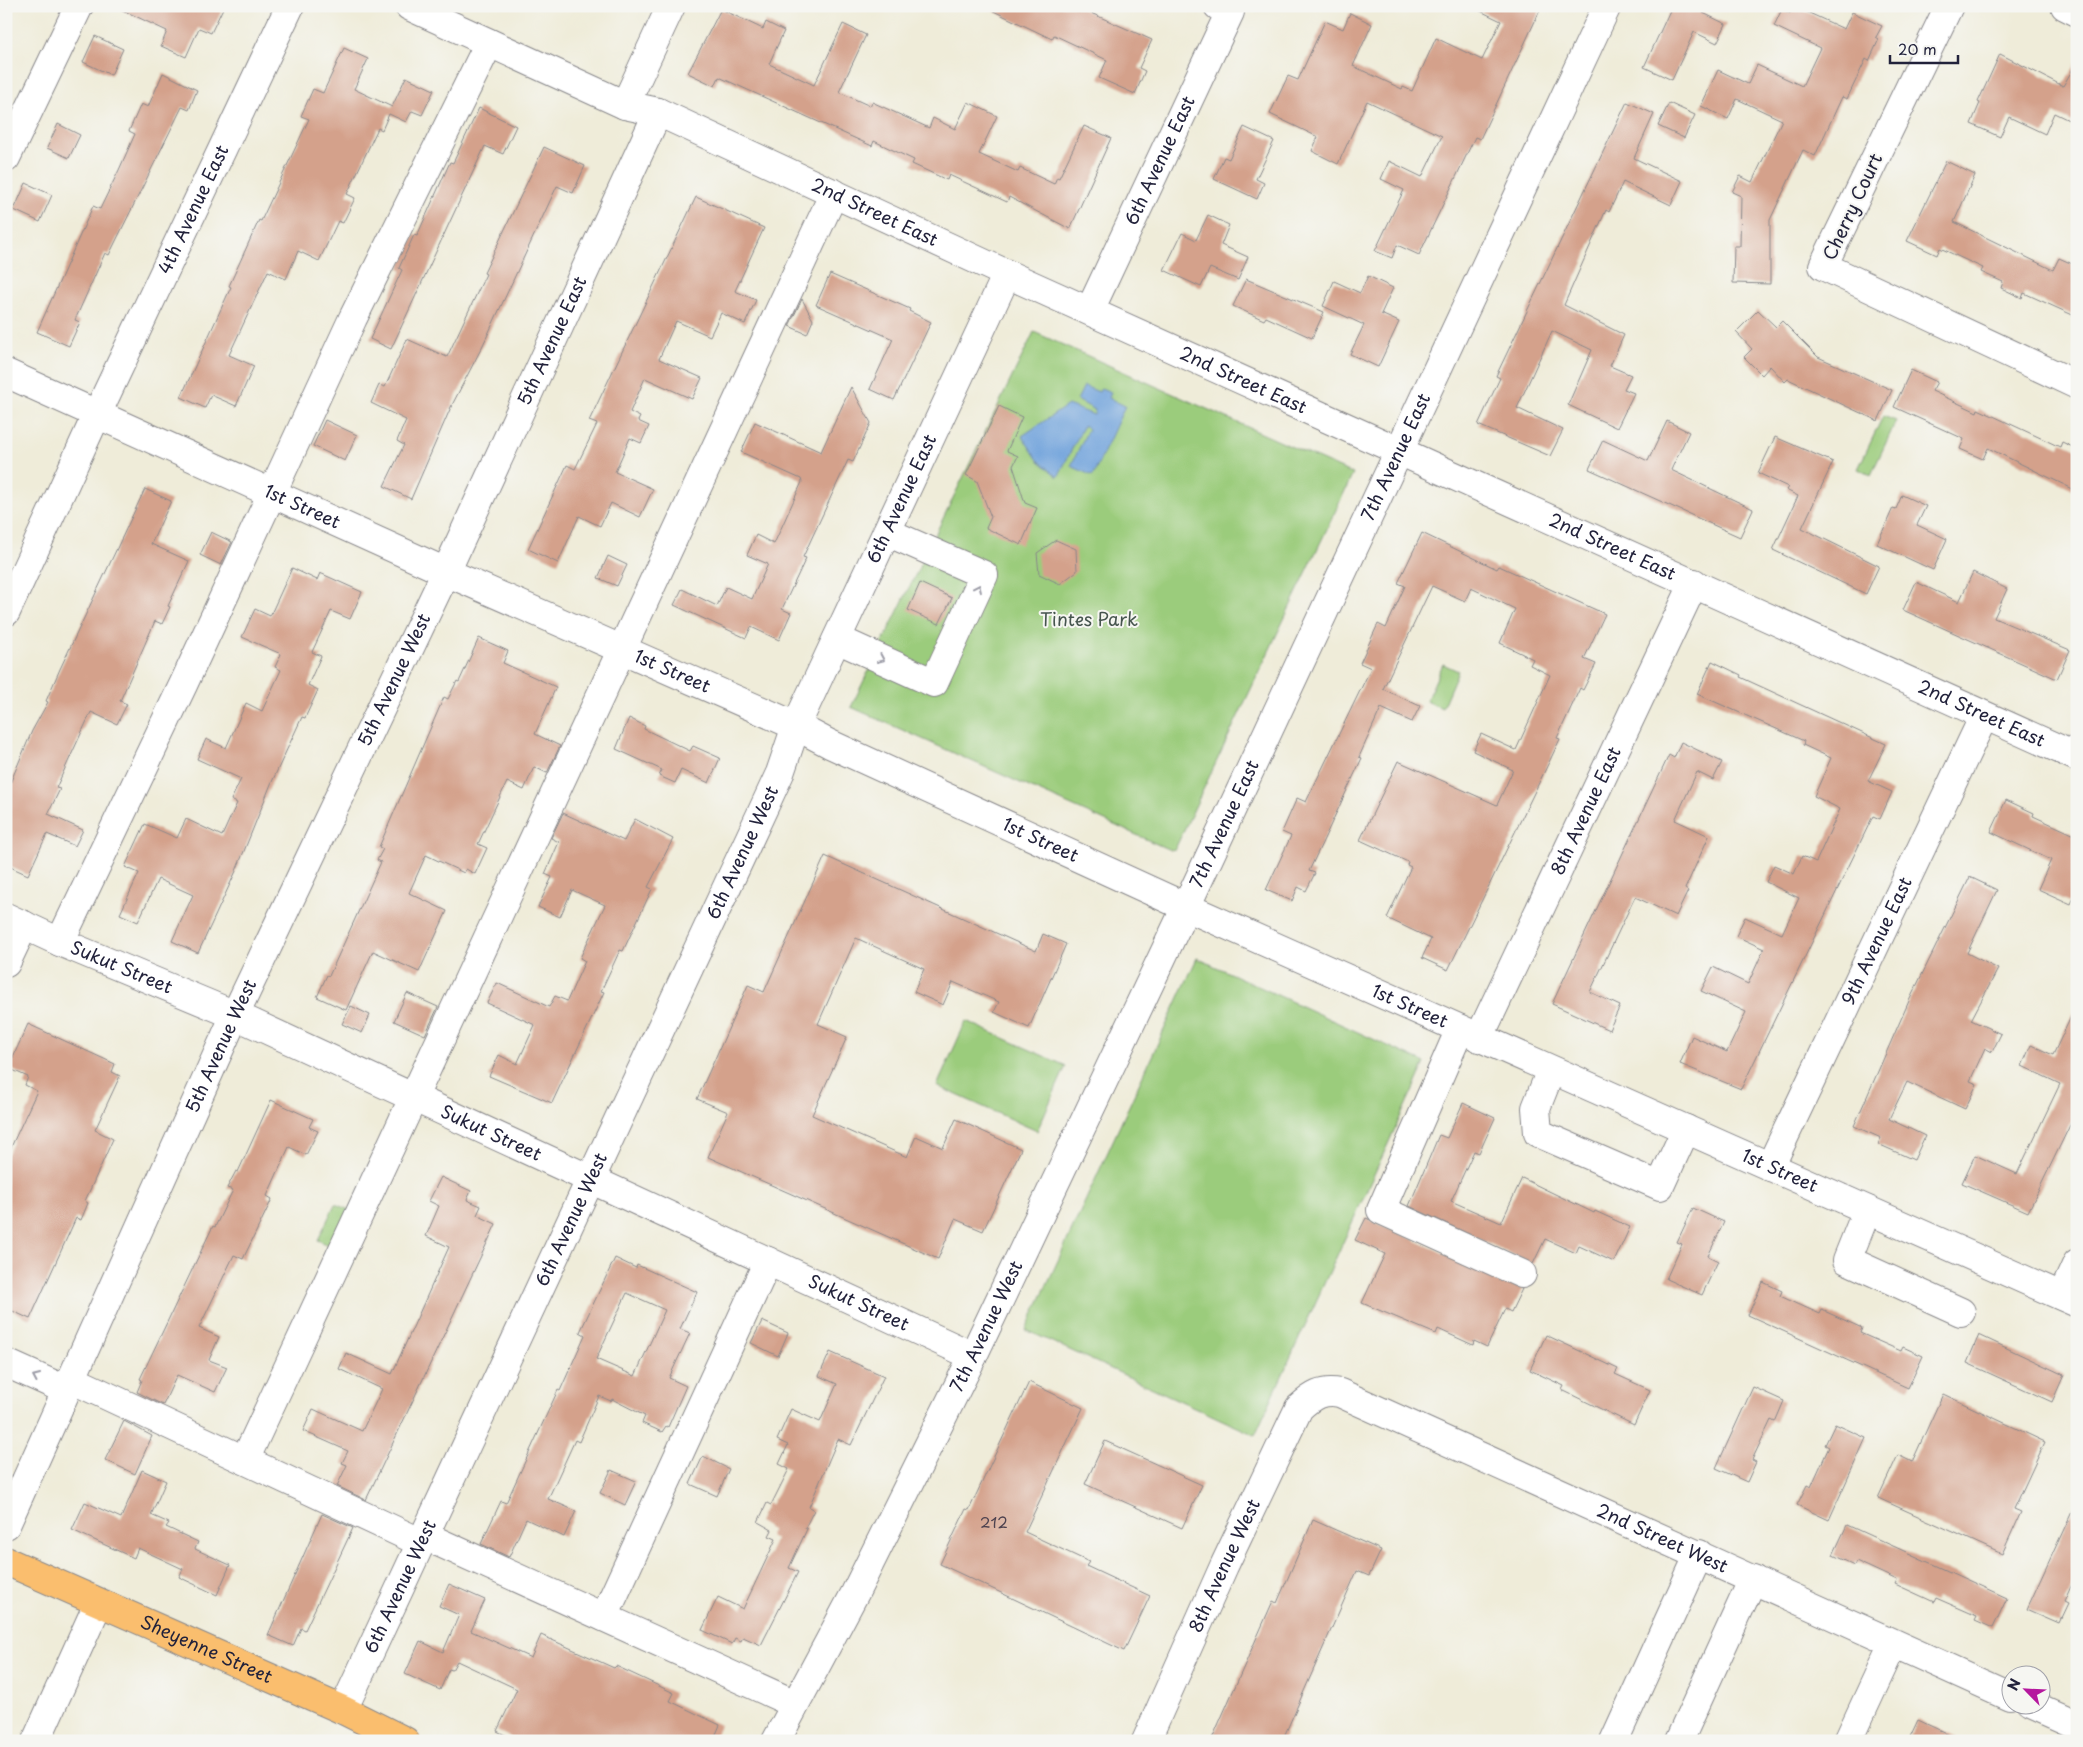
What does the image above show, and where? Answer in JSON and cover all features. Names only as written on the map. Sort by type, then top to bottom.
[{"type":"main road","name":"Sheyenne Street","points":[[6,1561],[98,1604],[343,1710],[404,1741]]},
{"type":"street","points":[[6,158],[79,6]]},
{"type":"street","name":"4th Avenue East","points":[[6,612],[97,414],[290,6]]},
{"type":"street","name":"2nd Street East","points":[[409,6],[625,105],[658,112],[1007,274],[2077,757]]},
{"type":"street","points":[[625,105],[671,6]]},
{"type":"street","name":"7th Avenue East","points":[[1186,907],[1607,6]]},
{"type":"street","name":"Cherry Court","points":[[1949,6],[1824,266],[2077,385]]},
{"type":"street","points":[[2065,6],[2077,12]]},
{"type":"street","name":"6th Avenue East","points":[[1090,310],[1224,9]]},
{"type":"street","points":[[60,942],[353,318],[489,43]]},
{"type":"street","name":"5th Avenue East","points":[[446,572],[658,112]]},
{"type":"street","points":[[245,1460],[834,193]]},
{"type":"street","name":"6th Avenue East","points":[[796,726],[1007,274]]},
{"type":"street","name":"1st Street","points":[[6,373],[446,572],[796,726],[830,744],[1186,907],[2069,1300]]},
{"type":"street","points":[[837,639],[934,683],[984,575],[887,532]]},
{"type":"street","name":"5th Avenue West","points":[[6,1526],[235,1015],[446,572]]},
{"type":"street","name":"8th Avenue East","points":[[1522,1274],[1381,1210],[1694,583]]},
{"type":"street","name":"9th Avenue East","points":[[1770,1166],[1984,716]]},
{"type":"street","name":"6th Avenue West","points":[[343,1710],[780,772],[796,726]]},
{"type":"street","name":"7th Avenue West","points":[[776,1741],[855,1593],[973,1356],[1186,907]]},
{"type":"street","points":[[6,963],[15,921]]},
{"type":"street","name":"Sukut Street","points":[[15,921],[60,942],[235,1015],[590,1181],[973,1356]]},
{"type":"street","points":[[1551,1070],[1536,1108],[1538,1133],[1660,1186],[1686,1129]]},
{"type":"street","points":[[1867,1210],[1847,1260],[1961,1312]]},
{"type":"street","points":[[604,1617],[768,1261]]},
{"type":"street","points":[[2069,1300],[2077,1264]]},
{"type":"street","points":[[6,1363],[68,1384],[245,1460],[604,1617],[795,1704]]},
{"type":"street","name":"2nd Street West","points":[[1313,1395],[1330,1391],[1340,1393],[2000,1692]]},
{"type":"street","name":"8th Avenue West","points":[[1146,1741],[1224,1566],[1295,1416],[1299,1408],[1313,1395]]},
{"type":"street","points":[[1614,1741],[1699,1554]]},
{"type":"street","points":[[1679,1741],[1753,1579]]},
{"type":"street","points":[[36,1741],[98,1604]]},
{"type":"street","points":[[1848,1741],[1894,1644]]},
{"type":"street","points":[[2050,1713],[2077,1725]]},
{"type":"green space","name":"Tintes Park","points":[[1034,332],[1353,474],[1175,849],[1170,850],[851,707]]},
{"type":"green space","points":[[1883,416],[1896,421],[1871,475],[1858,469]]},
{"type":"green space","points":[[1443,664],[1458,671],[1442,708],[1426,701]]},
{"type":"green space","points":[[1197,958],[1425,1063],[1255,1435],[1026,1330]]},
{"type":"green space","points":[[966,1021],[1066,1066],[1037,1131],[937,1086]]},
{"type":"green space","points":[[335,1204],[352,1211],[334,1248],[318,1240]]},
{"type":"water","points":[[1084,386],[1099,392],[1101,388],[1111,392],[1109,398],[1125,406],[1093,476],[1071,466],[1088,429],[1084,425],[1058,477],[1038,460],[1022,436],[1068,405],[1094,415],[1095,410],[1077,400]]},
{"type":"building","points":[[114,6],[224,6],[211,33],[199,28],[186,57],[161,46],[167,31]]},
{"type":"building","points":[[983,6],[1075,6],[1152,40],[1139,68],[1145,71],[1135,94],[1099,78],[1107,60],[1054,35],[1052,39]]},
{"type":"building","points":[[1470,6],[1542,6],[1480,139],[1475,137],[1419,255],[1397,245],[1392,258],[1375,251],[1404,190],[1381,179],[1389,161],[1422,177],[1442,136],[1367,101],[1338,164],[1312,151],[1318,137],[1270,114],[1288,76],[1298,80],[1325,21],[1343,29],[1350,13],[1372,24],[1353,66],[1402,89],[1403,87],[1412,91],[1436,38],[1482,60],[1501,21]]},
{"type":"building","points":[[1672,6],[1706,6],[1703,13],[1726,24],[1717,43],[1694,32],[1672,80],[1644,67]]},
{"type":"building","points":[[1794,6],[1844,29],[1852,12],[1882,26],[1876,37],[1879,39],[1869,61],[1866,59],[1847,99],[1842,97],[1815,156],[1803,150],[1770,220],[1770,284],[1733,283],[1734,246],[1740,246],[1741,196],[1732,192],[1740,176],[1752,182],[1782,120],[1737,99],[1728,119],[1701,106],[1718,70],[1748,84],[1757,65],[1802,86],[1820,48],[1774,26],[1782,9],[1790,13]]},
{"type":"building","points":[[721,9],[763,29],[766,22],[784,31],[769,64],[814,85],[843,24],[866,35],[839,92],[870,106],[872,102],[929,128],[933,118],[955,129],[968,102],[997,116],[979,154],[1018,172],[1020,168],[1054,184],[1057,177],[1059,178],[1084,126],[1111,138],[1070,229],[1009,197],[1007,202],[949,175],[947,180],[912,164],[914,160],[874,141],[872,146],[719,77],[715,86],[688,73]]},
{"type":"building","points":[[95,36],[123,49],[111,75],[83,62]]},
{"type":"building","points":[[344,48],[368,59],[354,89],[392,107],[406,77],[434,90],[422,115],[412,111],[406,122],[389,114],[382,130],[378,128],[347,194],[355,198],[343,223],[338,221],[319,261],[298,251],[286,279],[268,271],[229,355],[254,366],[236,406],[211,395],[205,408],[181,397],[259,220],[261,221],[309,119],[301,116],[313,89],[323,93]]},
{"type":"building","points":[[2000,54],[2063,86],[2077,62],[2077,124],[2054,113],[2045,134],[2009,117],[2000,137],[1971,124],[1980,103],[1978,102]]},
{"type":"building","points":[[163,73],[197,90],[189,110],[182,107],[109,255],[105,253],[75,320],[80,322],[69,346],[37,332],[93,206],[100,209],[119,170],[135,134],[129,131],[141,104],[148,107]]},
{"type":"building","points":[[1627,102],[1654,114],[1634,158],[1682,181],[1671,205],[1623,182],[1609,212],[1606,210],[1564,305],[1624,335],[1610,366],[1631,375],[1624,389],[1634,393],[1617,428],[1568,405],[1592,350],[1552,331],[1517,408],[1563,430],[1550,456],[1478,425],[1500,378],[1496,376]]},
{"type":"building","points":[[1669,103],[1695,115],[1684,138],[1658,126]]},
{"type":"building","points":[[479,108],[516,126],[503,154],[485,146],[391,349],[370,339],[402,270],[399,268],[414,235],[417,236],[450,162],[453,163]]},
{"type":"building","points":[[58,124],[80,135],[69,158],[47,148]]},
{"type":"building","points":[[1244,127],[1274,141],[1256,179],[1264,183],[1257,199],[1214,179],[1224,157],[1229,159]]},
{"type":"building","points":[[544,147],[585,166],[573,193],[557,186],[482,347],[451,407],[411,499],[384,486],[404,445],[397,441],[406,420],[371,403],[379,385],[385,387],[407,339],[447,357],[486,274],[484,273]]},
{"type":"building","points":[[1946,161],[1975,175],[1954,222],[2053,270],[2059,258],[2077,266],[2077,317],[2024,293],[2022,298],[2001,288],[2003,282],[1981,272],[1983,268],[1940,248],[1937,255],[1907,241]]},
{"type":"building","points":[[26,183],[52,195],[40,222],[14,210]]},
{"type":"building","points":[[696,197],[764,228],[735,291],[756,300],[745,324],[721,313],[710,336],[676,321],[659,359],[702,378],[692,399],[645,378],[630,412],[640,417],[638,421],[649,426],[641,443],[630,438],[615,472],[653,489],[640,517],[611,503],[600,526],[579,516],[558,563],[528,549],[567,465],[575,469],[597,424],[589,421]]},
{"type":"building","points":[[1208,215],[1229,225],[1221,245],[1248,257],[1238,280],[1210,268],[1201,287],[1164,270],[1182,233],[1196,240]]},
{"type":"building","points":[[830,274],[910,309],[909,311],[931,322],[894,400],[870,389],[893,339],[816,305]]},
{"type":"building","points":[[1368,276],[1393,288],[1381,314],[1399,322],[1378,367],[1350,354],[1364,325],[1323,306],[1334,281],[1360,293]]},
{"type":"building","points":[[1246,279],[1324,312],[1312,338],[1266,317],[1264,320],[1233,306]]},
{"type":"building","points":[[802,299],[813,320],[807,334],[789,326]]},
{"type":"building","points":[[1758,310],[1776,327],[1782,321],[1818,357],[1892,390],[1878,421],[1788,379],[1785,382],[1770,366],[1762,375],[1744,357],[1752,349],[1736,332]]},
{"type":"building","points":[[1911,370],[1937,382],[1932,391],[1977,412],[1978,409],[2060,447],[2062,442],[2077,449],[2077,491],[1988,448],[1983,459],[1960,449],[1964,439],[1894,407]]},
{"type":"building","points":[[851,387],[871,423],[853,462],[848,460],[803,557],[806,558],[782,609],[791,613],[779,640],[751,627],[746,638],[674,605],[682,589],[717,606],[726,587],[752,599],[768,564],[747,555],[756,535],[774,544],[802,482],[801,479],[741,452],[755,422],[821,452]]},
{"type":"building","points":[[999,406],[1022,417],[1007,451],[1018,456],[1013,466],[1025,503],[1037,508],[1021,545],[986,528],[991,517],[977,481],[966,475]]},
{"type":"building","points":[[325,420],[357,435],[345,461],[313,446]]},
{"type":"building","points":[[1667,421],[1689,432],[1671,470],[1753,509],[1740,537],[1589,469],[1603,440],[1648,461]]},
{"type":"building","points":[[1775,437],[1833,462],[1802,528],[1879,566],[1866,594],[1773,550],[1798,496],[1786,490],[1788,487],[1758,473]]},
{"type":"building","points":[[145,489],[171,501],[151,544],[189,561],[168,606],[170,607],[162,624],[155,621],[120,701],[127,704],[117,724],[91,712],[56,788],[60,789],[48,814],[83,830],[75,846],[47,834],[28,875],[6,865],[6,793],[32,731],[48,702],[46,701],[60,669]]},
{"type":"building","points":[[1902,495],[1926,506],[1917,525],[1947,539],[1933,570],[1877,544],[1893,508],[1896,509]]},
{"type":"building","points":[[211,532],[232,542],[221,565],[200,555]]},
{"type":"building","points":[[1422,533],[1497,569],[1499,566],[1605,614],[1584,659],[1596,664],[1583,690],[1580,688],[1557,738],[1560,739],[1448,970],[1422,958],[1431,939],[1387,918],[1411,867],[1407,865],[1408,862],[1360,840],[1398,761],[1497,805],[1513,770],[1473,751],[1481,734],[1516,750],[1550,675],[1530,665],[1533,659],[1500,643],[1515,609],[1471,588],[1465,601],[1432,586],[1383,689],[1420,706],[1412,722],[1381,708],[1359,757],[1362,758],[1309,871],[1315,873],[1306,891],[1298,887],[1292,901],[1266,890],[1291,836],[1282,832],[1297,798],[1306,802],[1371,668],[1360,663],[1378,624],[1386,628],[1405,586],[1398,583]]},
{"type":"building","points":[[1056,540],[1076,549],[1077,571],[1060,584],[1039,574],[1037,553]]},
{"type":"building","points":[[608,556],[627,565],[617,586],[598,578]]},
{"type":"building","points":[[292,568],[317,580],[320,573],[362,592],[350,619],[331,611],[312,652],[321,656],[308,685],[318,690],[305,718],[302,717],[271,784],[236,871],[198,953],[172,941],[193,895],[158,879],[138,922],[120,914],[139,873],[125,867],[145,824],[177,838],[186,819],[222,836],[237,803],[231,800],[241,779],[197,759],[206,739],[226,748],[246,703],[262,711],[281,670],[275,667],[281,654],[242,637],[255,609],[270,616]]},
{"type":"building","points":[[1973,572],[2007,589],[1994,618],[2070,650],[2057,679],[1903,610],[1916,582],[1959,602]]},
{"type":"building","points":[[920,583],[952,598],[939,624],[908,610]]},
{"type":"building","points":[[479,638],[508,651],[503,663],[556,687],[535,734],[560,746],[547,773],[534,767],[524,790],[507,782],[478,844],[487,848],[475,874],[466,869],[464,873],[426,855],[409,893],[447,911],[419,972],[373,951],[346,1010],[317,997],[327,975],[329,976],[381,862],[377,860],[383,849],[379,847],[444,697],[448,699],[457,681],[459,682]]},
{"type":"building","points":[[1712,661],[1741,675],[1740,677],[1886,744],[1868,781],[1892,792],[1880,819],[1873,816],[1741,1089],[1680,1064],[1692,1036],[1727,1052],[1746,1012],[1701,991],[1713,967],[1748,984],[1764,949],[1736,936],[1745,917],[1782,934],[1799,898],[1766,882],[1774,865],[1794,874],[1802,856],[1816,862],[1840,809],[1814,796],[1831,758],[1803,745],[1804,741],[1697,694]]},
{"type":"building","points":[[629,718],[645,726],[644,729],[690,751],[693,746],[720,758],[709,783],[681,770],[675,783],[659,776],[662,770],[616,749]]},
{"type":"building","points":[[1681,742],[1722,762],[1713,780],[1697,772],[1675,820],[1709,836],[1685,889],[1688,891],[1676,916],[1635,897],[1590,992],[1620,1006],[1609,1030],[1552,1004],[1669,755],[1674,758]]},
{"type":"building","points":[[2006,800],[2034,813],[2033,816],[2077,836],[2077,891],[2071,904],[2038,889],[2051,860],[1991,832]]},
{"type":"building","points":[[563,813],[624,841],[635,819],[673,839],[648,887],[652,889],[623,951],[620,950],[601,991],[604,992],[552,1103],[489,1076],[499,1055],[517,1064],[535,1025],[487,1003],[497,983],[549,1007],[555,996],[567,1001],[585,961],[580,958],[605,905],[572,890],[560,917],[538,907],[552,877],[545,874],[559,842],[551,838]]},
{"type":"building","points":[[825,856],[1036,951],[1043,934],[1066,944],[1029,1028],[994,1012],[999,1002],[953,982],[943,1005],[914,992],[924,969],[856,938],[818,1024],[847,1037],[812,1115],[907,1157],[916,1136],[943,1148],[956,1119],[1021,1149],[983,1231],[955,1219],[938,1259],[708,1157],[728,1112],[697,1099],[748,985],[764,992]]},
{"type":"building","points":[[1970,877],[1997,890],[1967,953],[1998,969],[1971,1020],[2001,1034],[1992,1052],[1985,1048],[1970,1081],[1977,1084],[1965,1109],[1907,1082],[1889,1119],[1925,1136],[1914,1160],[1878,1144],[1881,1138],[1854,1126],[1909,1001]]},
{"type":"building","points":[[407,993],[438,1007],[425,1035],[394,1021]]},
{"type":"building","points":[[2077,1004],[2077,1123],[2072,1121],[2028,1212],[1962,1183],[1975,1155],[2017,1174],[2060,1084],[2022,1066],[2031,1045],[2053,1055]]},
{"type":"building","points":[[351,1006],[370,1015],[362,1033],[342,1024]]},
{"type":"building","points":[[28,1024],[115,1064],[112,1072],[120,1076],[95,1130],[113,1139],[85,1201],[88,1203],[81,1220],[76,1218],[30,1319],[6,1308],[6,1158],[37,1091],[25,1085],[28,1077],[8,1068]]},
{"type":"building","points":[[271,1100],[313,1119],[309,1127],[318,1131],[306,1155],[289,1147],[267,1196],[272,1199],[243,1259],[234,1255],[199,1328],[219,1337],[209,1360],[227,1367],[215,1392],[177,1375],[163,1405],[137,1392],[142,1380],[140,1379],[213,1226],[215,1227],[233,1190],[227,1188],[236,1171],[238,1172]]},
{"type":"building","points":[[1463,1103],[1495,1118],[1479,1153],[1474,1151],[1451,1201],[1501,1223],[1522,1178],[1594,1213],[1595,1211],[1630,1227],[1614,1262],[1579,1246],[1576,1253],[1545,1239],[1533,1264],[1409,1206],[1439,1135],[1447,1138]]},
{"type":"building","points":[[441,1177],[471,1191],[467,1200],[481,1206],[477,1215],[496,1224],[366,1500],[337,1486],[347,1465],[342,1463],[348,1451],[303,1431],[313,1409],[362,1431],[382,1389],[339,1369],[346,1353],[392,1374],[449,1247],[426,1236],[439,1206],[429,1201]]},
{"type":"building","points":[[1693,1208],[1724,1222],[1708,1256],[1718,1261],[1702,1295],[1666,1279],[1682,1244],[1677,1242]]},
{"type":"building","points":[[1366,1218],[1522,1289],[1511,1312],[1505,1309],[1487,1347],[1474,1341],[1473,1345],[1438,1329],[1436,1334],[1362,1303],[1385,1254],[1355,1240]]},
{"type":"building","points":[[615,1258],[636,1268],[637,1265],[697,1292],[680,1329],[690,1333],[669,1378],[686,1386],[668,1427],[666,1426],[662,1432],[642,1423],[645,1416],[612,1399],[611,1401],[599,1396],[579,1442],[575,1440],[548,1499],[576,1511],[564,1537],[526,1519],[509,1557],[481,1544],[501,1501],[506,1503],[558,1390],[560,1391],[585,1335],[580,1332]],"holes":[[[627,1293],[665,1310],[635,1376],[596,1359]]]},
{"type":"building","points":[[1763,1282],[1782,1291],[1780,1296],[1820,1314],[1822,1310],[1862,1328],[1860,1333],[1901,1351],[1903,1347],[1923,1356],[1908,1388],[1748,1315]]},
{"type":"building","points":[[762,1321],[788,1333],[778,1356],[751,1343]]},
{"type":"building","points":[[1546,1335],[1618,1369],[1615,1374],[1650,1390],[1634,1425],[1562,1390],[1564,1386],[1530,1370]]},
{"type":"building","points":[[1979,1335],[2064,1375],[2052,1402],[1967,1363]]},
{"type":"building","points":[[830,1352],[884,1376],[851,1445],[838,1439],[809,1507],[814,1510],[805,1528],[807,1529],[789,1568],[798,1572],[761,1645],[743,1637],[741,1641],[735,1638],[732,1644],[702,1630],[718,1597],[743,1609],[776,1539],[769,1536],[772,1530],[758,1522],[767,1503],[771,1505],[789,1469],[779,1464],[788,1445],[777,1440],[791,1409],[820,1422],[837,1384],[819,1376]]},
{"type":"building","points":[[1029,1382],[1083,1408],[1025,1532],[1089,1562],[1086,1566],[1150,1596],[1124,1651],[940,1564],[966,1509],[969,1510]]},
{"type":"building","points":[[1753,1387],[1784,1401],[1775,1422],[1771,1420],[1752,1460],[1756,1462],[1747,1482],[1716,1468]]},
{"type":"building","points":[[1943,1394],[2045,1442],[2014,1509],[2021,1512],[2002,1554],[1878,1498],[1898,1455],[1912,1462]]},
{"type":"building","points":[[124,1421],[152,1436],[135,1474],[105,1460]]},
{"type":"building","points":[[1835,1424],[1866,1438],[1829,1520],[1797,1505],[1807,1485],[1811,1487],[1829,1447],[1825,1445]]},
{"type":"building","points":[[1105,1441],[1202,1485],[1182,1528],[1085,1484]]},
{"type":"building","points":[[703,1456],[729,1469],[717,1496],[690,1484]]},
{"type":"building","points":[[142,1470],[166,1481],[151,1515],[169,1523],[166,1527],[198,1542],[195,1549],[230,1565],[217,1595],[179,1577],[183,1569],[138,1548],[134,1558],[72,1530],[85,1502],[121,1518]]},
{"type":"building","points":[[611,1470],[636,1481],[625,1505],[600,1493]]},
{"type":"building","points":[[2077,1501],[2077,1573],[2064,1602],[2068,1604],[2059,1623],[2027,1609]]},
{"type":"building","points":[[322,1514],[353,1528],[305,1630],[301,1628],[293,1646],[268,1635]]},
{"type":"building","points":[[1313,1520],[1381,1550],[1369,1576],[1357,1571],[1282,1741],[1211,1741],[1273,1601],[1277,1603]]},
{"type":"building","points":[[1847,1525],[2007,1598],[1993,1628],[1975,1620],[1977,1616],[1936,1598],[1934,1602],[1895,1584],[1897,1580],[1856,1561],[1854,1565],[1833,1555]]},
{"type":"building","points":[[449,1584],[485,1600],[471,1631],[531,1658],[541,1635],[614,1668],[616,1666],[674,1693],[670,1701],[720,1725],[713,1741],[517,1741],[497,1731],[517,1689],[457,1661],[452,1670],[449,1669],[440,1690],[405,1674],[420,1641],[443,1652],[459,1615],[439,1606]]},
{"type":"building","points":[[1918,1720],[1963,1741],[1908,1741]]}]
